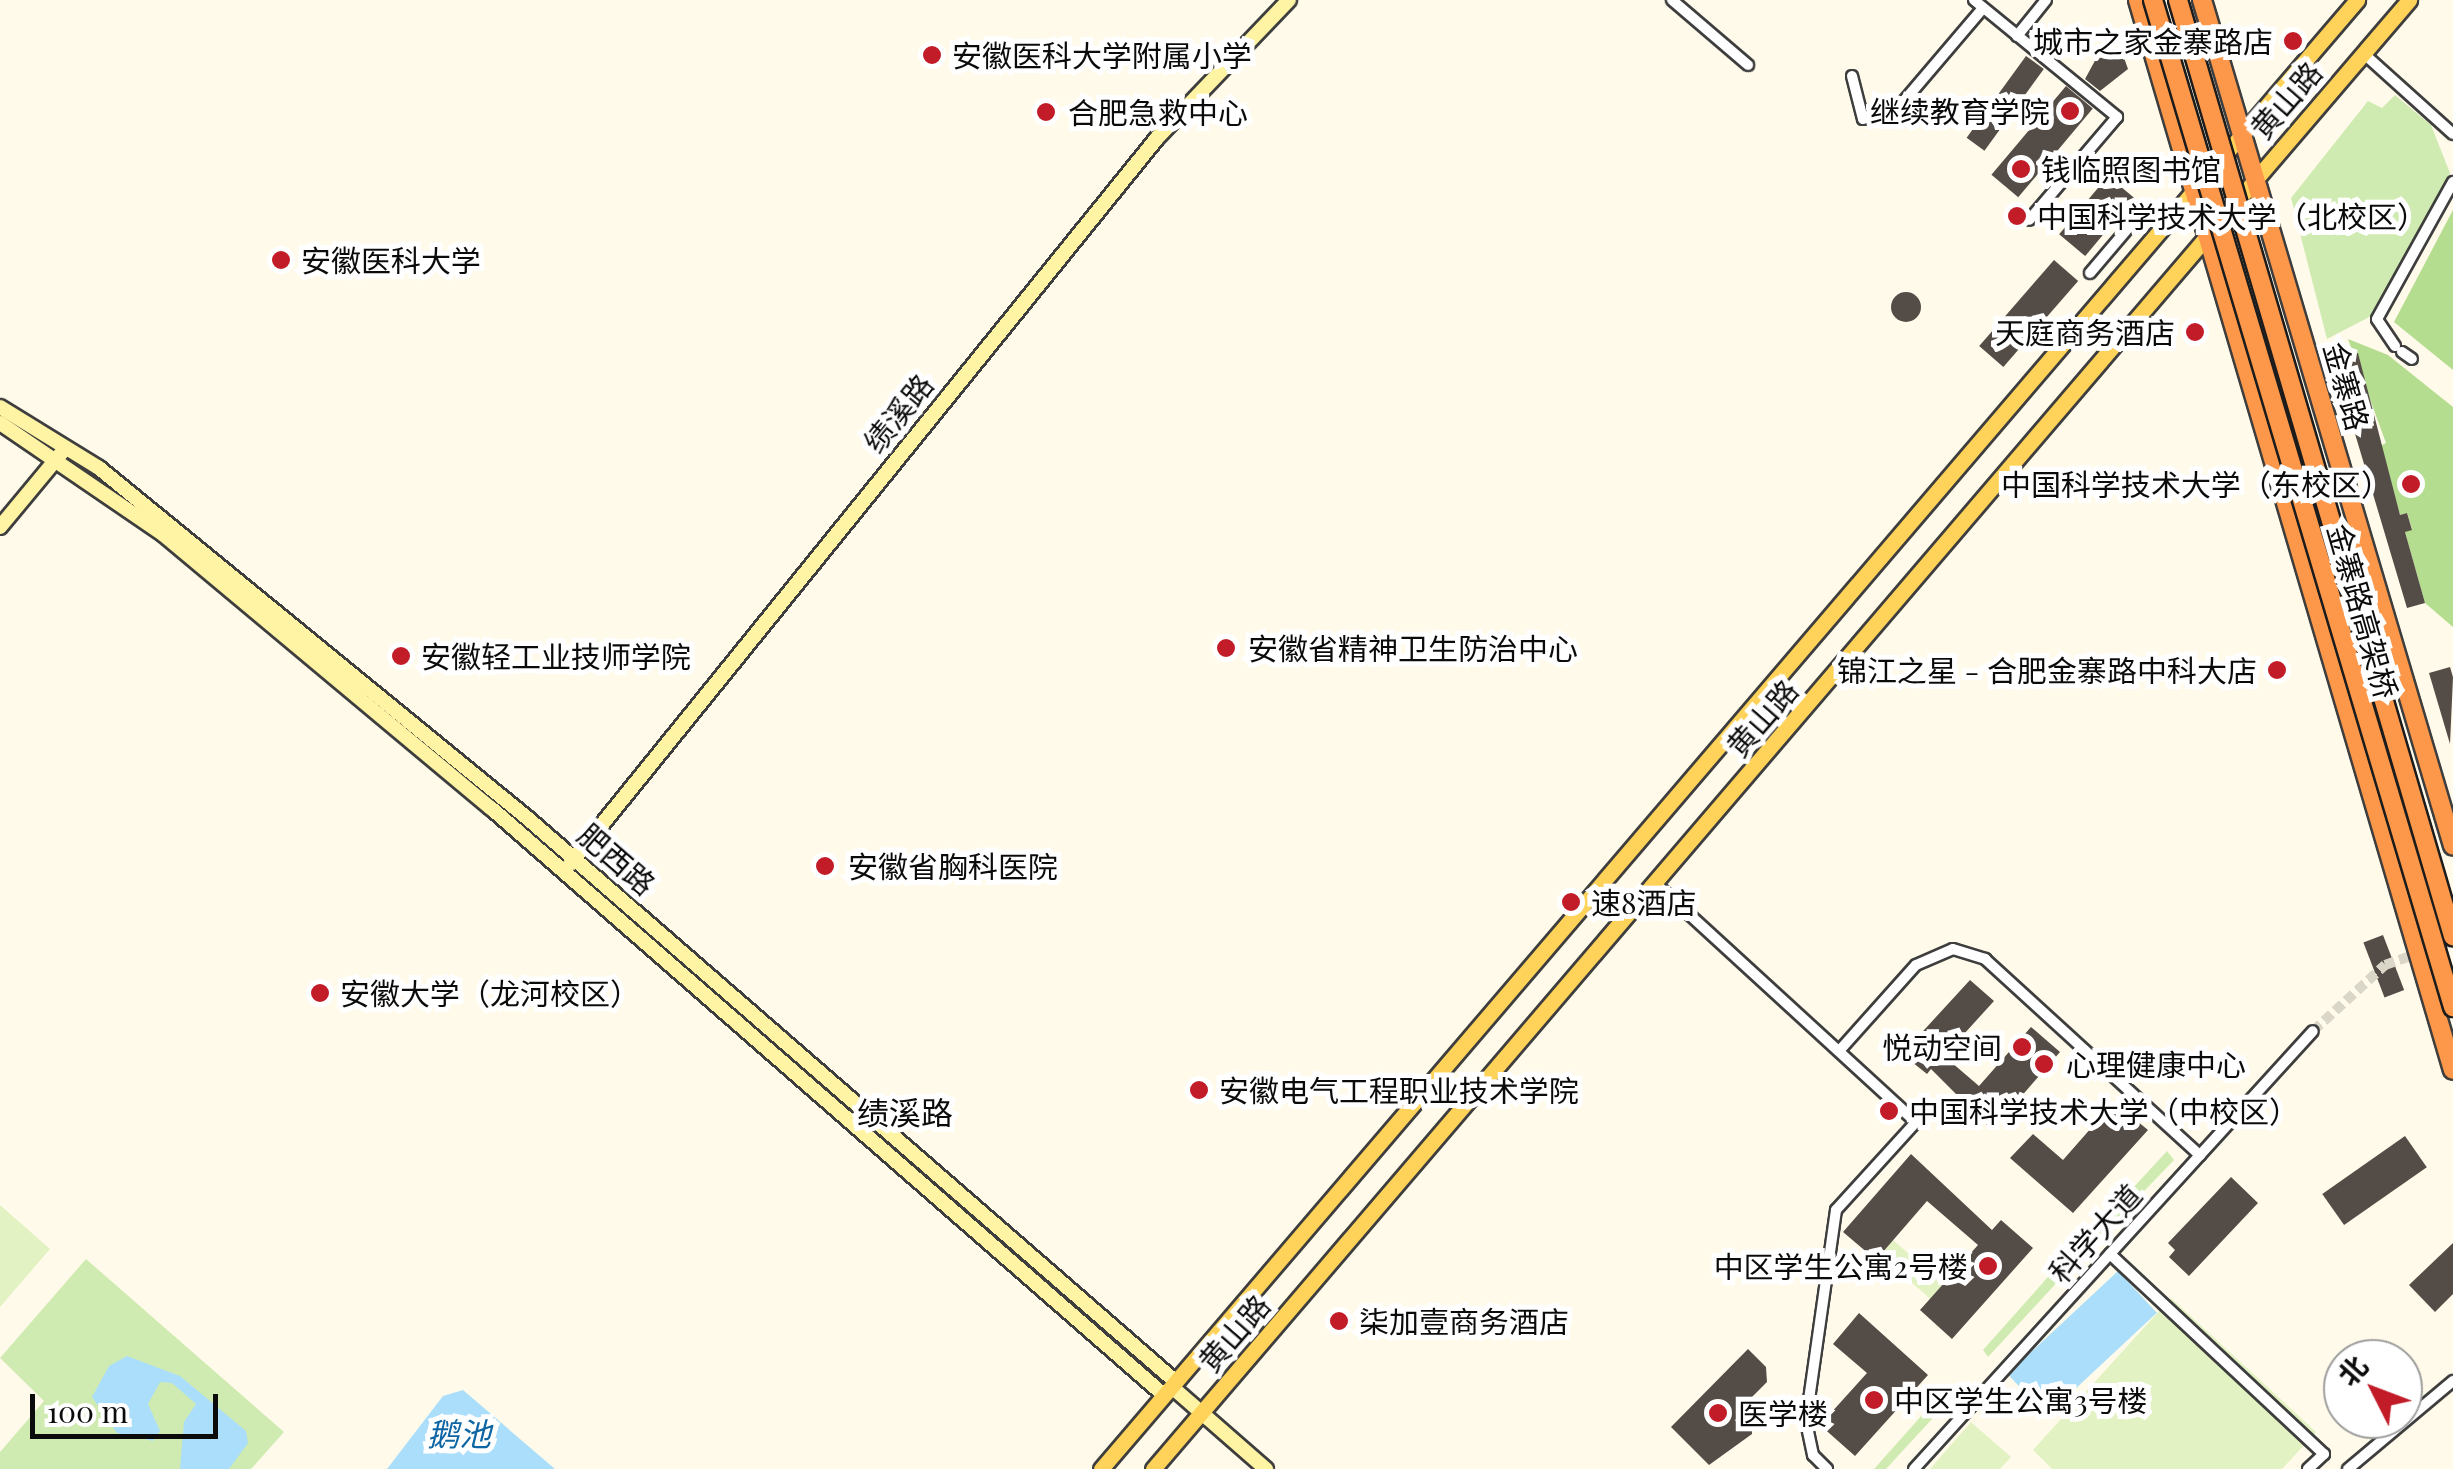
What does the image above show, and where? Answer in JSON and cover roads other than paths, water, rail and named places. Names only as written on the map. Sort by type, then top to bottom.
[{"type":"highway","points":[[2138,0],[2431,1014],[2453,1070]]},
{"type":"highway","name":"金寨路高架桥","points":[[2154,0],[2453,1006]]},
{"type":"highway","name":"金寨路高架桥","points":[[2178,0],[2453,936]]},
{"type":"highway","name":"金寨路","points":[[2202,0],[2453,846]]},
{"type":"main road","name":"绩溪路","points":[[564,871],[1157,138],[1289,0]]},
{"type":"main road","name":"黄山路","points":[[1102,1469],[2357,0]]},
{"type":"main road","name":"黄山路","points":[[1152,1469],[2409,0]]},
{"type":"main road","name":"肥西路","points":[[0,407],[62,452],[574,859],[1171,1388]]},
{"type":"main road","name":"肥西路","points":[[0,423],[62,452],[164,536],[1266,1469]]},
{"type":"main road","points":[[0,527],[62,452]]},
{"type":"street","points":[[1672,0],[1748,65]]},
{"type":"street","points":[[2017,36],[2046,0]]},
{"type":"street","points":[[1852,76],[1863,119],[1898,108],[1978,4],[2117,117],[2029,220]]},
{"type":"street","points":[[2362,54],[2453,134]]},
{"type":"street","points":[[2403,352],[2382,336],[2376,319],[2453,182]]},
{"type":"street","points":[[2090,273],[2140,214]]},
{"type":"street","points":[[1654,883],[1916,1122],[1836,1210],[1806,1422],[1813,1455],[1827,1469]]},
{"type":"street","points":[[1839,1051],[1916,966],[1952,949],[1985,959],[2200,1155]]},
{"type":"street","points":[[2431,1014],[2453,1006]]},
{"type":"street","name":"科学大道","points":[[1914,1469],[2313,1030]]},
{"type":"street","points":[[2110,1254],[2324,1454],[2308,1469]]},
{"type":"street","points":[[2348,1469],[2453,1381]]},
{"type":"water","points":[[2118,1271],[2157,1313],[2046,1416],[2008,1374]]},
{"type":"water","points":[[127,1356],[180,1376],[246,1431],[248,1443],[229,1469],[180,1469],[184,1422],[196,1404],[172,1383],[160,1382],[148,1404],[160,1431],[153,1441],[117,1433],[92,1397],[109,1366]]},
{"type":"water","name":"鹅池","points":[[463,1390],[555,1469],[387,1469],[443,1396]]},
{"type":"tunnel","points":[[2313,1031],[2385,965],[2453,941]]},
{"type":"place","name":"城市之家金寨路店","points":[[2293,41]]},
{"type":"place","name":"安徽医科大学附属小学","points":[[932,55]]},
{"type":"place","name":"继续教育学院","points":[[2070,111]]},
{"type":"place","name":"合肥急救中心","points":[[1046,112]]},
{"type":"place","name":"钱临照图书馆","points":[[2021,169]]},
{"type":"place","name":"中国科学技术大学（北校区）","points":[[2017,216]]},
{"type":"place","name":"安徽医科大学","points":[[281,260]]},
{"type":"place","name":"天庭商务酒店","points":[[2195,332]]},
{"type":"place","name":"中国科学技术大学（东校区）","points":[[2411,484]]},
{"type":"place","name":"安徽省精神卫生防治中心","points":[[1226,648]]},
{"type":"place","name":"安徽轻工业技师学院","points":[[401,656]]},
{"type":"place","name":"锦江之星 - 合肥金寨路中科大店","points":[[2277,670]]},
{"type":"place","name":"安徽省胸科医院","points":[[825,866]]},
{"type":"place","name":"速8酒店","points":[[1571,902]]},
{"type":"place","name":"安徽大学（龙河校区）","points":[[320,993]]},
{"type":"place","name":"悦动空间","points":[[2022,1047]]},
{"type":"place","name":"心理健康中心","points":[[2044,1064]]},
{"type":"place","name":"安徽电气工程职业技术学院","points":[[1199,1090]]},
{"type":"place","name":"中国科学技术大学（中校区）","points":[[1889,1111]]},
{"type":"place","name":"中区学生公寓2号楼","points":[[1988,1266]]},
{"type":"place","name":"柒加壹商务酒店","points":[[1339,1321]]},
{"type":"place","name":"中区学生公寓3号楼","points":[[1874,1400]]},
{"type":"place","name":"医学楼","points":[[1718,1413]]},
{"type":"district","name":"绩溪路","points":[[905,1112]]}]
